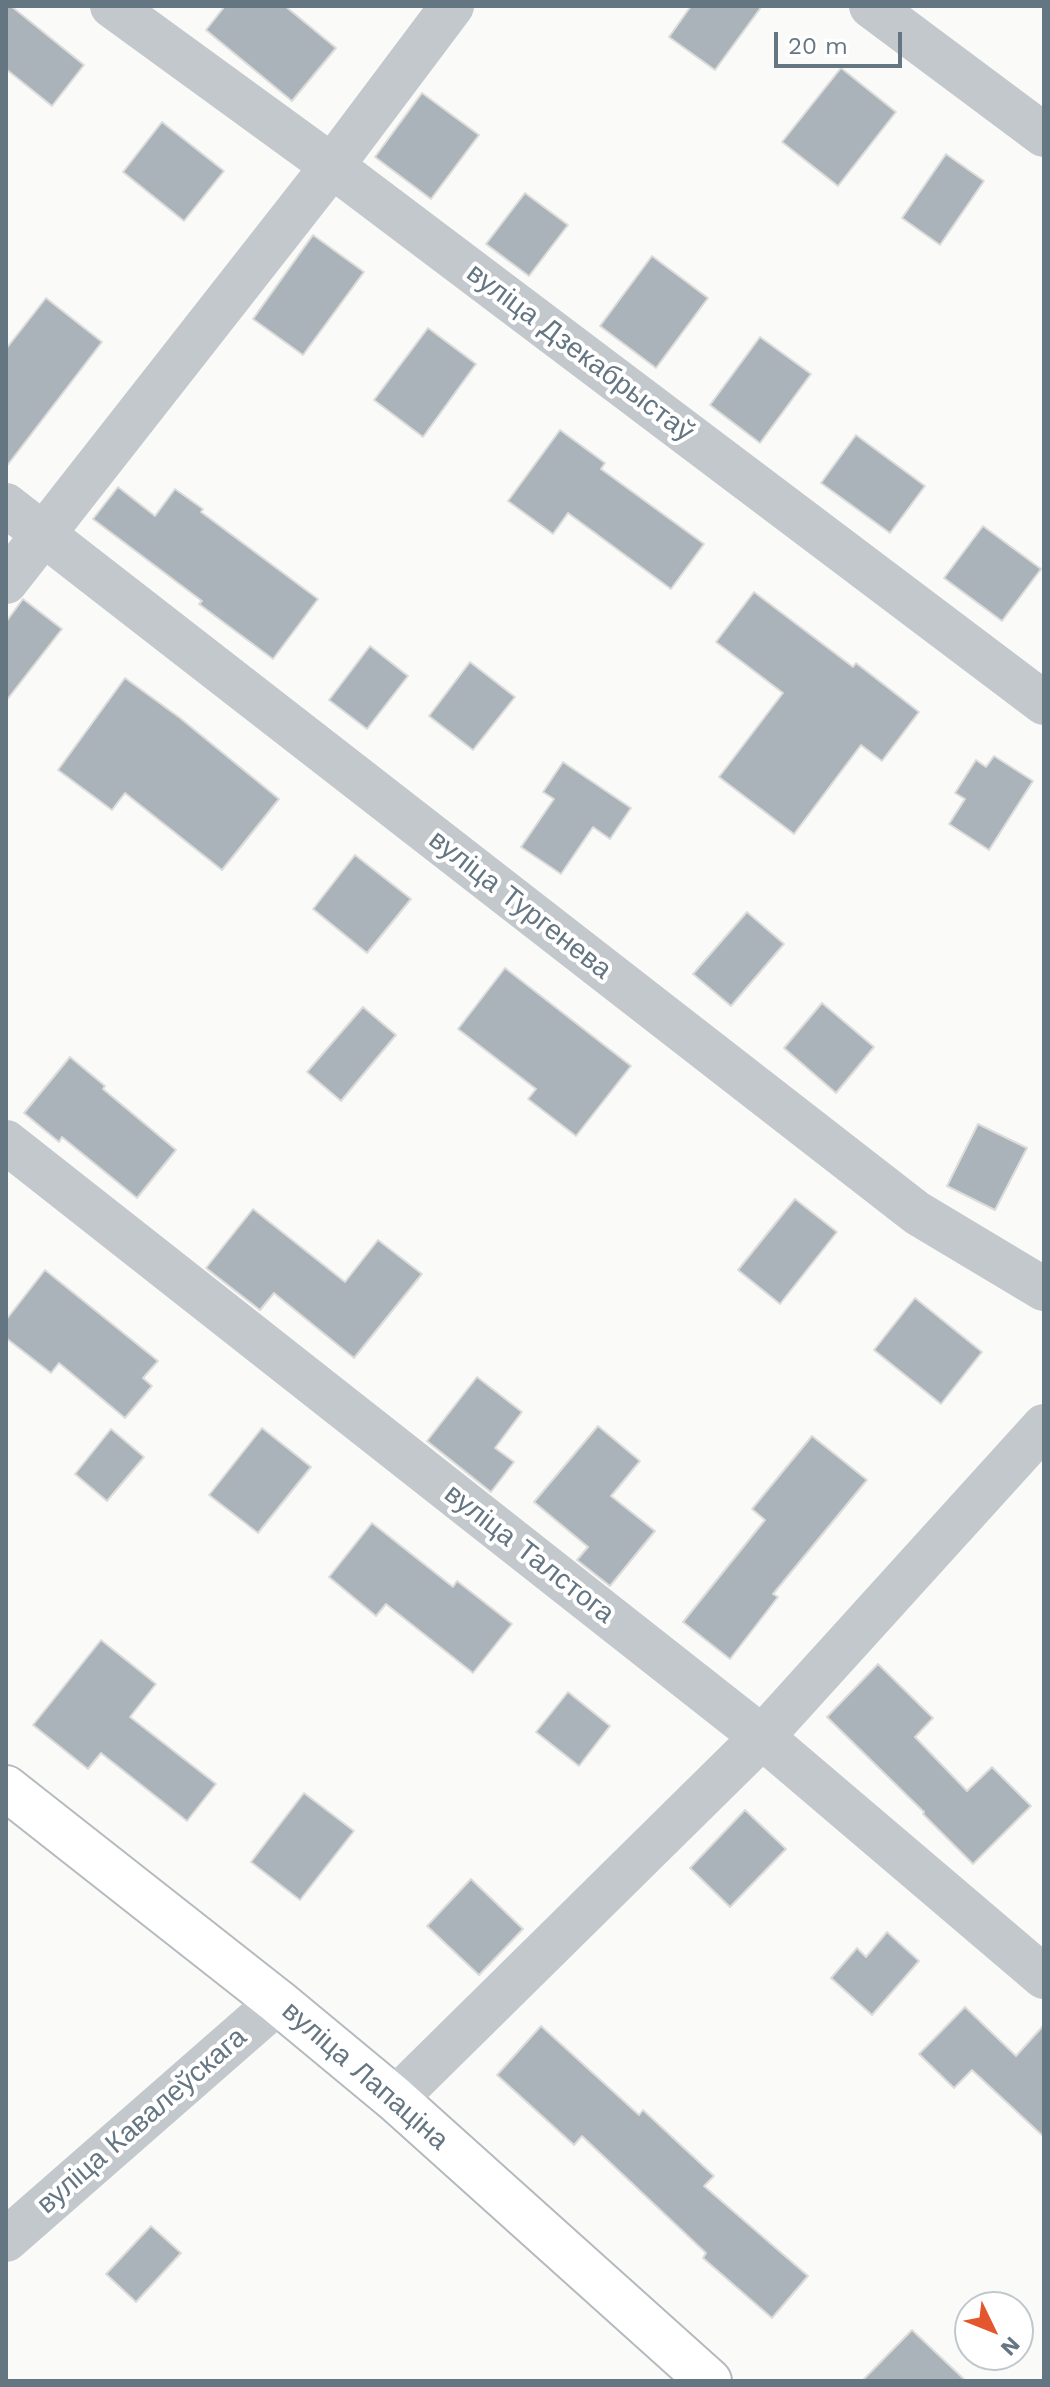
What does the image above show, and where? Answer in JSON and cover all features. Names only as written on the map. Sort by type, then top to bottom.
[{"type":"main road","name":"вуліца Лапаціна","points":[[6,1788],[278,2002],[395,2099],[709,2381]]},
{"type":"street","name":"вуліца Дзекабрыстаў","points":[[112,6],[332,166],[1044,703]]},
{"type":"street","points":[[6,582],[332,166],[452,6]]},
{"type":"street","points":[[871,6],[1044,135]]},
{"type":"street","name":"вуліца Тургенева","points":[[6,505],[917,1213],[1044,1289]]},
{"type":"street","name":"вуліца Талстога","points":[[6,1142],[762,1737],[1044,1977]]},
{"type":"street","points":[[395,2099],[762,1737],[1044,1426]]},
{"type":"street","name":"вуліца Кавалеўскага","points":[[6,2240],[278,2002]]},
{"type":"building","points":[[6,6],[11,6],[84,65],[52,106],[6,69]]},
{"type":"building","points":[[225,6],[285,6],[336,48],[292,101],[206,30]]},
{"type":"building","points":[[691,6],[762,6],[715,70],[669,37]]},
{"type":"building","points":[[841,68],[896,112],[838,186],[782,142]]},
{"type":"building","points":[[422,93],[479,135],[431,199],[375,157]]},
{"type":"building","points":[[162,122],[224,171],[184,221],[123,172]]},
{"type":"building","points":[[946,154],[984,181],[940,245],[902,218]]},
{"type":"building","points":[[525,193],[568,225],[529,276],[486,244]]},
{"type":"building","points":[[313,235],[364,272],[303,355],[253,319]]},
{"type":"building","points":[[652,256],[708,298],[656,368],[600,326]]},
{"type":"building","points":[[46,298],[102,342],[6,467],[6,349]]},
{"type":"building","points":[[428,328],[476,364],[423,437],[374,400]]},
{"type":"building","points":[[760,337],[811,374],[760,443],[710,405]]},
{"type":"building","points":[[560,430],[605,463],[601,469],[704,544],[671,589],[568,513],[553,534],[508,501]]},
{"type":"building","points":[[856,435],[925,486],[890,533],[821,483]]},
{"type":"building","points":[[118,487],[155,516],[175,489],[318,599],[273,659],[93,519]]},
{"type":"building","points":[[983,526],[1041,569],[1002,621],[944,578]]},
{"type":"building","points":[[754,592],[853,667],[856,663],[919,712],[882,761],[861,745],[794,834],[719,777],[783,693],[716,642]]},
{"type":"building","points":[[23,599],[62,629],[6,701],[6,622]]},
{"type":"building","points":[[370,646],[408,676],[367,729],[329,700]]},
{"type":"building","points":[[470,662],[515,697],[473,750],[429,716]]},
{"type":"building","points":[[125,678],[180,718],[279,799],[222,870],[125,793],[112,810],[58,770]]},
{"type":"building","points":[[994,756],[1033,781],[989,850],[949,824],[965,799],[955,793],[976,760],[986,767]]},
{"type":"building","points":[[563,762],[631,808],[610,839],[593,827],[561,874],[521,847],[554,799],[543,792]]},
{"type":"building","points":[[355,855],[411,899],[367,953],[313,909]]},
{"type":"building","points":[[747,912],[784,944],[731,1006],[693,974]]},
{"type":"building","points":[[505,968],[631,1066],[576,1136],[528,1099],[536,1089],[458,1029]]},
{"type":"building","points":[[822,1003],[874,1047],[836,1093],[784,1048]]},
{"type":"building","points":[[363,1007],[396,1035],[341,1101],[307,1072]]},
{"type":"building","points":[[70,1057],[176,1150],[137,1198],[62,1137],[59,1142],[24,1113]]},
{"type":"building","points":[[978,1124],[1027,1148],[995,1210],[947,1186]]},
{"type":"building","points":[[795,1199],[837,1232],[780,1304],[738,1270]]},
{"type":"building","points":[[253,1209],[345,1282],[378,1240],[422,1274],[354,1358],[274,1293],[260,1310],[206,1268]]},
{"type":"building","points":[[45,1270],[158,1361],[143,1378],[152,1386],[125,1418],[59,1363],[51,1373],[6,1338],[6,1320]]},
{"type":"building","points":[[915,1298],[982,1352],[941,1404],[874,1350]]},
{"type":"building","points":[[477,1377],[522,1412],[495,1448],[514,1462],[491,1492],[427,1441]]},
{"type":"building","points":[[598,1426],[640,1461],[611,1496],[655,1531],[610,1586],[577,1560],[588,1547],[534,1502]]},
{"type":"building","points":[[262,1428],[311,1467],[258,1533],[209,1495]]},
{"type":"building","points":[[111,1429],[144,1457],[107,1501],[75,1474]]},
{"type":"building","points":[[812,1436],[867,1480],[773,1594],[778,1597],[730,1659],[683,1622],[765,1520],[752,1509]]},
{"type":"building","points":[[372,1523],[453,1587],[457,1581],[512,1624],[473,1673],[386,1604],[376,1616],[329,1577]]},
{"type":"building","points":[[101,1640],[156,1684],[130,1717],[216,1784],[187,1821],[101,1753],[88,1769],[33,1725]]},
{"type":"building","points":[[878,1664],[933,1718],[915,1737],[967,1791],[992,1767],[1031,1806],[973,1864],[827,1717]]},
{"type":"building","points":[[568,1692],[610,1726],[579,1766],[536,1732]]},
{"type":"building","points":[[304,1793],[354,1831],[300,1900],[251,1862]]},
{"type":"building","points":[[745,1810],[786,1849],[730,1907],[690,1868]]},
{"type":"building","points":[[471,1879],[523,1929],[479,1975],[427,1926]]},
{"type":"building","points":[[887,1932],[919,1961],[872,2015],[831,1978],[857,1948],[866,1957]]},
{"type":"building","points":[[965,2007],[1016,2056],[1044,2025],[1044,2137],[972,2070],[954,2088],[919,2054]]},
{"type":"building","points":[[541,2026],[639,2115],[643,2110],[714,2176],[704,2186],[808,2276],[772,2318],[703,2258],[706,2253],[582,2136],[574,2145],[497,2075]]},
{"type":"building","points":[[151,2226],[181,2253],[136,2302],[106,2274]]},
{"type":"building","points":[[912,2330],[966,2381],[862,2381]]}]
